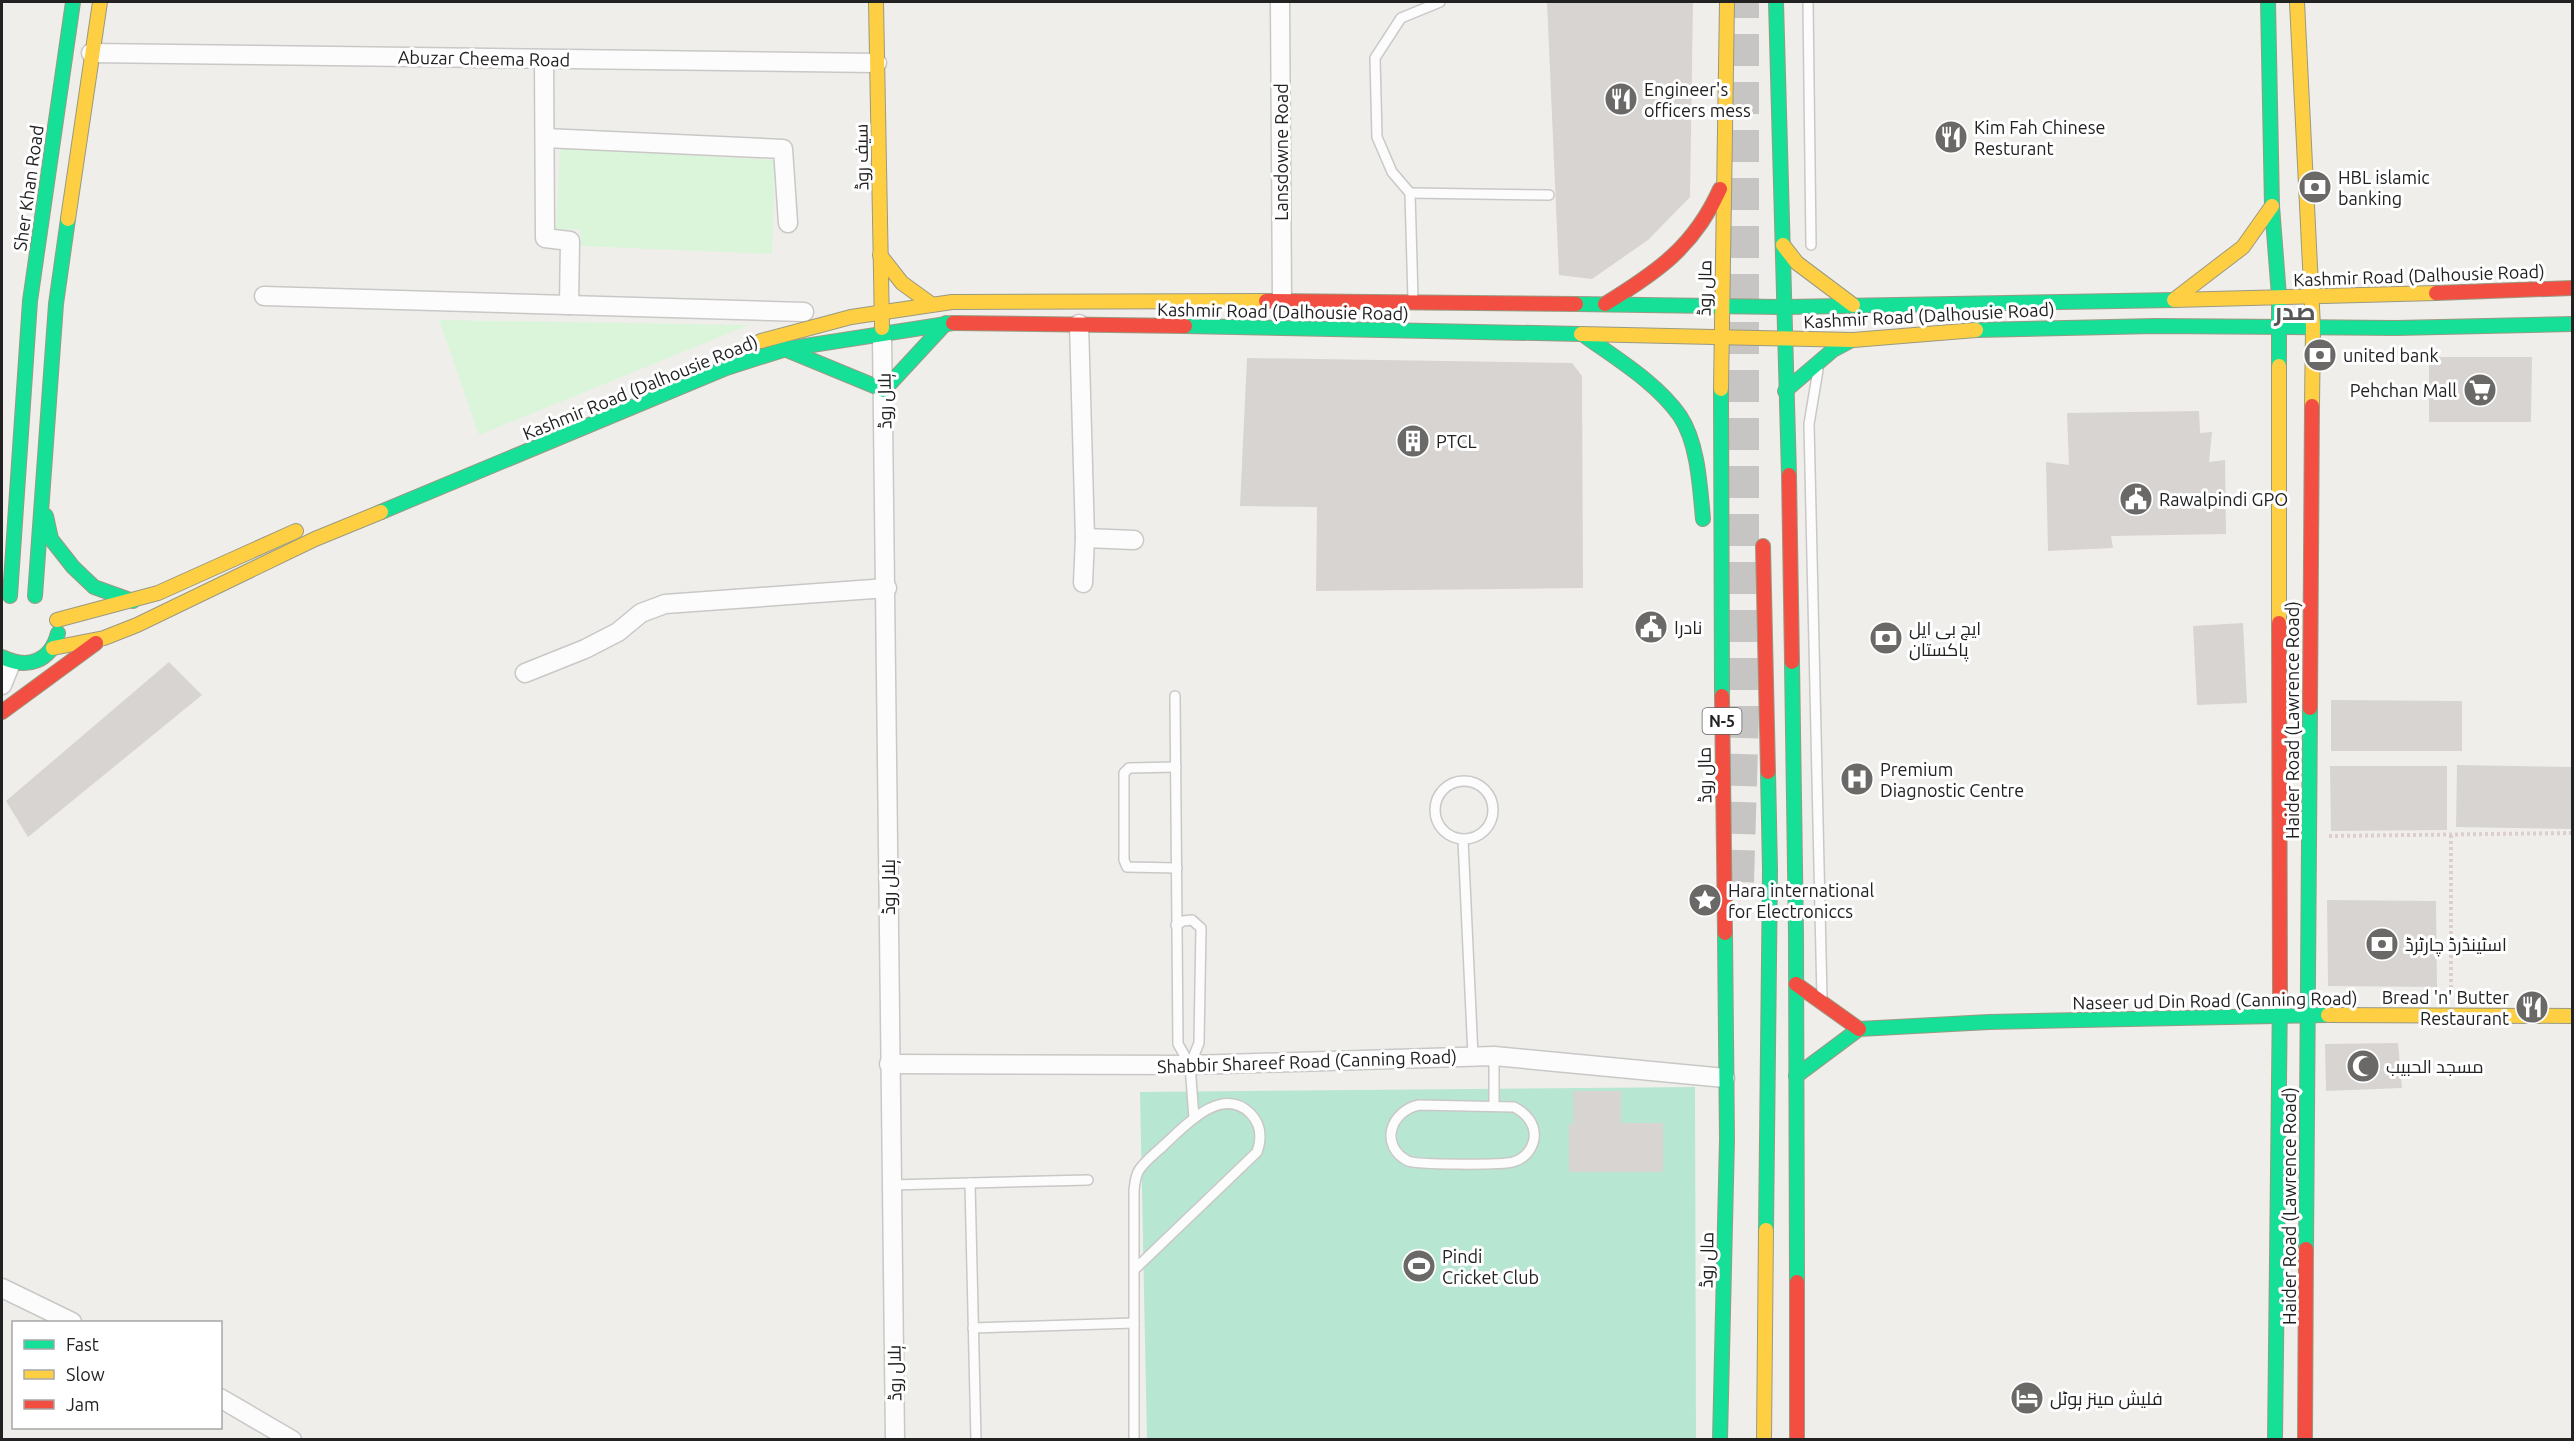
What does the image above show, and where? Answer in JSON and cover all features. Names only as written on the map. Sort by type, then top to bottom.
[{"type":"main road","name":"Sher Khan Road","points":[[6,599],[19,473],[30,301],[74,2]]},
{"type":"main road","points":[[35,596],[56,304],[100,2]]},
{"type":"main road","name":"سیف روڈ","points":[[876,2],[882,334]]},
{"type":"main road","name":"مال روڈ","points":[[1720,1440],[1727,1139],[1721,617],[1721,337],[1727,2]]},
{"type":"main road","points":[[1776,2],[1786,308],[1785,392],[1796,984],[1797,1440]]},
{"type":"main road","points":[[2268,2],[2272,206],[2279,296],[2280,1015],[2276,1440]]},
{"type":"main road","name":"Haider Road (Lawrence Road)","points":[[2297,2],[2313,327],[2305,1440]]},
{"type":"main road","points":[[1605,304],[1659,270],[1697,234],[1713,209],[1725,178]]},
{"type":"main road","points":[[2175,299],[2248,243],[2272,206]]},
{"type":"main road","points":[[1784,245],[1797,263],[1852,305]]},
{"type":"main road","points":[[880,255],[904,287],[931,304]]},
{"type":"main road","name":"Kashmir Road (Dalhousie Road)","points":[[748,345],[780,334],[881,312],[931,304],[1413,301],[1786,308],[2312,297],[2572,288]]},
{"type":"main road","points":[[786,349],[884,390],[946,323]]},
{"type":"main road","name":"Kashmir Road (Dalhousie Road)","points":[[53,648],[104,638],[163,613],[315,539],[726,368],[786,349],[946,323],[1786,340],[1852,340],[1902,335],[2059,327],[2572,324]]},
{"type":"main road","points":[[1585,336],[1645,381],[1681,418],[1700,480],[1705,535]]},
{"type":"main road","points":[[1785,392],[1820,360],[1852,340]]},
{"type":"main road","name":"Kashmir Road (Dalhousie Road)","points":[[429,477],[590,409]]},
{"type":"main road","points":[[2,505],[19,473]]},
{"type":"main road","points":[[42,502],[51,539],[73,567],[94,587],[133,602]]},
{"type":"main road","points":[[57,620],[133,602],[158,593],[309,525]]},
{"type":"main road","name":"N-5","points":[[1763,546],[1770,870],[1764,1440]]},
{"type":"main road","points":[[1707,557],[1721,617]]},
{"type":"main road","points":[[6,599],[22,594],[35,596],[49,605],[59,629],[53,648],[35,663],[27,665],[6,660]]},
{"type":"main road","points":[[2,712],[104,638]]},
{"type":"main road","points":[[1796,984],[1859,1029],[1796,1076]]},
{"type":"main road","name":"Naseer ud Din Road (Canning Road)","points":[[1859,1029],[1989,1022],[2280,1015],[2572,1016]]},
{"type":"street","name":"Lansdowne Road","points":[[1280,2],[1282,302]]},
{"type":"street","name":"Abuzar Cheema Road","points":[[91,53],[877,63]]},
{"type":"street","points":[[544,59],[545,238],[570,241],[569,305]]},
{"type":"street","points":[[544,138],[783,149],[788,223]]},
{"type":"street","points":[[264,296],[804,312]]},
{"type":"street","points":[[1079,324],[1085,538],[1083,583]]},
{"type":"street","name":"ہلال روڈ","points":[[882,334],[887,588],[889,1064],[895,1440]]},
{"type":"street","points":[[1085,538],[1134,540]]},
{"type":"street","points":[[525,673],[618,633],[641,613],[665,604],[887,588]]},
{"type":"street","points":[[2,685],[6,660]]},
{"type":"street","name":"Shabbir Shareef Road (Canning Road)","points":[[889,1064],[1190,1065],[1494,1056],[1725,1078]]},
{"type":"street","points":[[2,1288],[68,1321]]},
{"type":"street","points":[[222,1399],[292,1440]]},
{"type":"lane","points":[[1413,301],[1410,193],[1392,172],[1377,136],[1375,58],[1401,18],[1440,2]]},
{"type":"lane","points":[[1808,2],[1811,245]]},
{"type":"lane","points":[[1410,193],[1549,195]]},
{"type":"lane","points":[[1820,360],[1809,424],[1822,1003]]},
{"type":"lane","points":[[1175,696],[1178,1044],[1190,1065],[1194,1118]]},
{"type":"lane","points":[[1176,767],[1129,768],[1124,773],[1124,860],[1127,867],[1177,868]]},
{"type":"lane","points":[[1459,781],[1471,782],[1482,787],[1490,796],[1494,808],[1492,820],[1485,831],[1475,838],[1463,840],[1451,837],[1442,829],[1436,818],[1435,806],[1443,790],[1459,781]]},
{"type":"lane","points":[[1463,840],[1473,1056]]},
{"type":"lane","points":[[1176,925],[1192,920],[1201,928],[1199,1043],[1190,1065]]},
{"type":"lane","points":[[1494,1056],[1494,1104]]},
{"type":"lane","points":[[1134,1270],[1257,1152],[1260,1132],[1255,1118],[1245,1108],[1225,1103],[1194,1118],[1139,1170],[1134,1190],[1134,1270],[1134,1440]]},
{"type":"lane","points":[[1494,1104],[1514,1107],[1524,1112],[1532,1123],[1534,1133],[1531,1148],[1522,1158],[1513,1162],[1413,1163],[1397,1153],[1393,1144],[1392,1127],[1396,1117],[1409,1107],[1494,1104]]},
{"type":"lane","points":[[891,1185],[1088,1180]]},
{"type":"lane","points":[[970,1183],[976,1440]]},
{"type":"lane","points":[[973,1328],[1134,1323]]},
{"type":"path","points":[[2310,836],[2572,833]]},
{"type":"path","points":[[2451,834],[2451,1016]]},
{"type":"green space","points":[[560,148],[775,160],[772,254],[581,246],[580,230],[556,229]]},
{"type":"green space","points":[[439,320],[749,325],[479,435]]},
{"type":"green space","name":"Pindi Cricket Club","points":[[1695,1087],[1696,1439],[1147,1439],[1140,1092]]},
{"type":"building","name":"Engineer's officers mess","points":[[1547,2],[1693,2],[1690,197],[1648,240],[1592,279],[1559,275]]},
{"type":"building","name":"Pehchan Mall","points":[[2429,357],[2532,357],[2531,422],[2429,422]]},
{"type":"building","name":"PTCL","points":[[1247,358],[1572,363],[1582,376],[1583,588],[1316,591],[1317,507],[1240,506]]},
{"type":"building","name":"Rawalpindi GPO","points":[[2199,411],[2200,433],[2212,432],[2209,462],[2225,460],[2226,534],[2111,536],[2113,548],[2048,551],[2046,462],[2069,465],[2067,413]]},
{"type":"building","points":[[2243,623],[2247,703],[2197,705],[2193,626]]},
{"type":"building","points":[[169,662],[202,695],[28,837],[6,801]]},
{"type":"building","points":[[2331,700],[2462,701],[2462,751],[2331,751]]},
{"type":"building","points":[[2457,765],[2572,767],[2572,829],[2456,827]]},
{"type":"building","points":[[2330,766],[2447,766],[2447,830],[2331,831]]},
{"type":"building","name":"اسٹینڈرڈ چارٹرڈ","points":[[2327,900],[2436,901],[2437,987],[2328,986]]},
{"type":"building","name":"مسجد الحبیب","points":[[2398,1043],[2402,1088],[2326,1091],[2325,1044]]},
{"type":"building","points":[[1573,1091],[1621,1091],[1621,1123],[1663,1123],[1663,1172],[1569,1172],[1569,1124],[1573,1124]]},
{"type":"tunnel","points":[[1738,882],[1743,715],[1743,2]]},
{"type":"traffic: fast","points":[[10,596],[30,301],[73,2]]},
{"type":"traffic: fast","points":[[1776,2],[1789,475]]},
{"type":"traffic: fast","points":[[2268,2],[2272,206],[2279,296],[2279,366]]},
{"type":"traffic: fast","points":[[35,596],[56,304],[68,219]]},
{"type":"traffic: fast","points":[[1576,304],[1786,307],[2174,300]]},
{"type":"traffic: fast","points":[[787,350],[884,390],[946,323]]},
{"type":"traffic: fast","points":[[381,512],[726,368],[786,349],[953,323]]},
{"type":"traffic: fast","points":[[1976,330],[2155,326],[2396,328],[2572,324]]},
{"type":"traffic: fast","points":[[1185,326],[1581,334]]},
{"type":"traffic: fast","points":[[1585,336],[1648,382],[1680,416],[1691,439],[1694,452],[1703,519]]},
{"type":"traffic: fast","points":[[1785,391],[1833,350],[1850,341]]},
{"type":"traffic: fast","points":[[1721,389],[1722,696]]},
{"type":"traffic: fast","points":[[46,516],[51,539],[73,567],[94,587],[133,601]]},
{"type":"traffic: fast","points":[[2,657],[21,663],[37,660],[50,650],[58,633]]},
{"type":"traffic: fast","points":[[1792,662],[1797,1282]]},
{"type":"traffic: fast","points":[[2306,1249],[2310,708]]},
{"type":"traffic: fast","points":[[1766,1230],[1770,870],[1768,772]]},
{"type":"traffic: fast","points":[[1720,1440],[1727,1139],[1725,933]]},
{"type":"traffic: fast","points":[[2275,1440],[2280,993]]},
{"type":"traffic: fast","points":[[1796,1076],[1859,1029],[1989,1022],[2328,1015]]},
{"type":"traffic: slow","points":[[68,219],[100,2]]},
{"type":"traffic: slow","points":[[876,2],[882,328]]},
{"type":"traffic: slow","points":[[1721,389],[1727,2]]},
{"type":"traffic: slow","points":[[2297,2],[2313,327],[2312,406]]},
{"type":"traffic: slow","points":[[2175,299],[2243,247],[2272,206]]},
{"type":"traffic: slow","points":[[1783,245],[1797,263],[1853,305]]},
{"type":"traffic: slow","points":[[880,255],[902,283],[931,304]]},
{"type":"traffic: slow","points":[[2174,300],[2436,293]]},
{"type":"traffic: slow","points":[[761,341],[851,317],[952,302],[1266,301]]},
{"type":"traffic: slow","points":[[1581,334],[1853,340],[1976,330]]},
{"type":"traffic: slow","points":[[2279,366],[2279,623]]},
{"type":"traffic: slow","points":[[53,648],[104,638],[137,625],[315,539],[381,512]]},
{"type":"traffic: slow","points":[[57,620],[158,593],[296,531]]},
{"type":"traffic: slow","points":[[2328,1015],[2572,1016]]},
{"type":"traffic: slow","points":[[1764,1440],[1766,1230]]},
{"type":"traffic: jam","points":[[1605,304],[1641,281],[1672,256],[1698,227],[1720,189]]},
{"type":"traffic: jam","points":[[2436,293],[2572,288]]},
{"type":"traffic: jam","points":[[1266,301],[1576,304]]},
{"type":"traffic: jam","points":[[953,323],[1185,326]]},
{"type":"traffic: jam","points":[[2310,708],[2312,406]]},
{"type":"traffic: jam","points":[[1789,475],[1792,662]]},
{"type":"traffic: jam","points":[[1763,546],[1768,772]]},
{"type":"traffic: jam","points":[[2279,623],[2280,993]]},
{"type":"traffic: jam","points":[[2,712],[96,643]]},
{"type":"traffic: jam","points":[[1722,696],[1725,933]]},
{"type":"traffic: jam","points":[[1796,984],[1859,1029]]},
{"type":"traffic: jam","points":[[2305,1440],[2306,1249]]},
{"type":"traffic: jam","points":[[1797,1282],[1797,1440]]},
{"type":"place","name":"Engineer's officers mess","points":[[1621,99]]},
{"type":"place","name":"Kim Fah Chinese Resturant","points":[[1951,137]]},
{"type":"place","name":"HBL islamic banking","points":[[2315,187]]},
{"type":"place","name":"united bank","points":[[2320,355]]},
{"type":"place","name":"Pehchan Mall","points":[[2480,390]]},
{"type":"place","name":"PTCL","points":[[1413,441]]},
{"type":"place","name":"Rawalpindi GPO","points":[[2136,499]]},
{"type":"place","name":"نادرا","points":[[1651,627]]},
{"type":"place","name":"ایچ بی ایل پاکستان","points":[[1886,638]]},
{"type":"place","name":"Premium Diagnostic Centre","points":[[1857,779]]},
{"type":"place","name":"Hara international for Electroniccs","points":[[1705,900]]},
{"type":"place","name":"اسٹینڈرڈ چارٹرڈ","points":[[2382,944]]},
{"type":"place","name":"Bread 'n' Butter Restaurant","points":[[2532,1007]]},
{"type":"place","name":"مسجد الحبیب","points":[[2363,1066]]},
{"type":"place","name":"Pindi Cricket Club","points":[[1419,1266]]},
{"type":"place","name":"فلیش مینز ہوٹل","points":[[2027,1398]]},
{"type":"district","name":"صدر","points":[[2295,311]]}]
